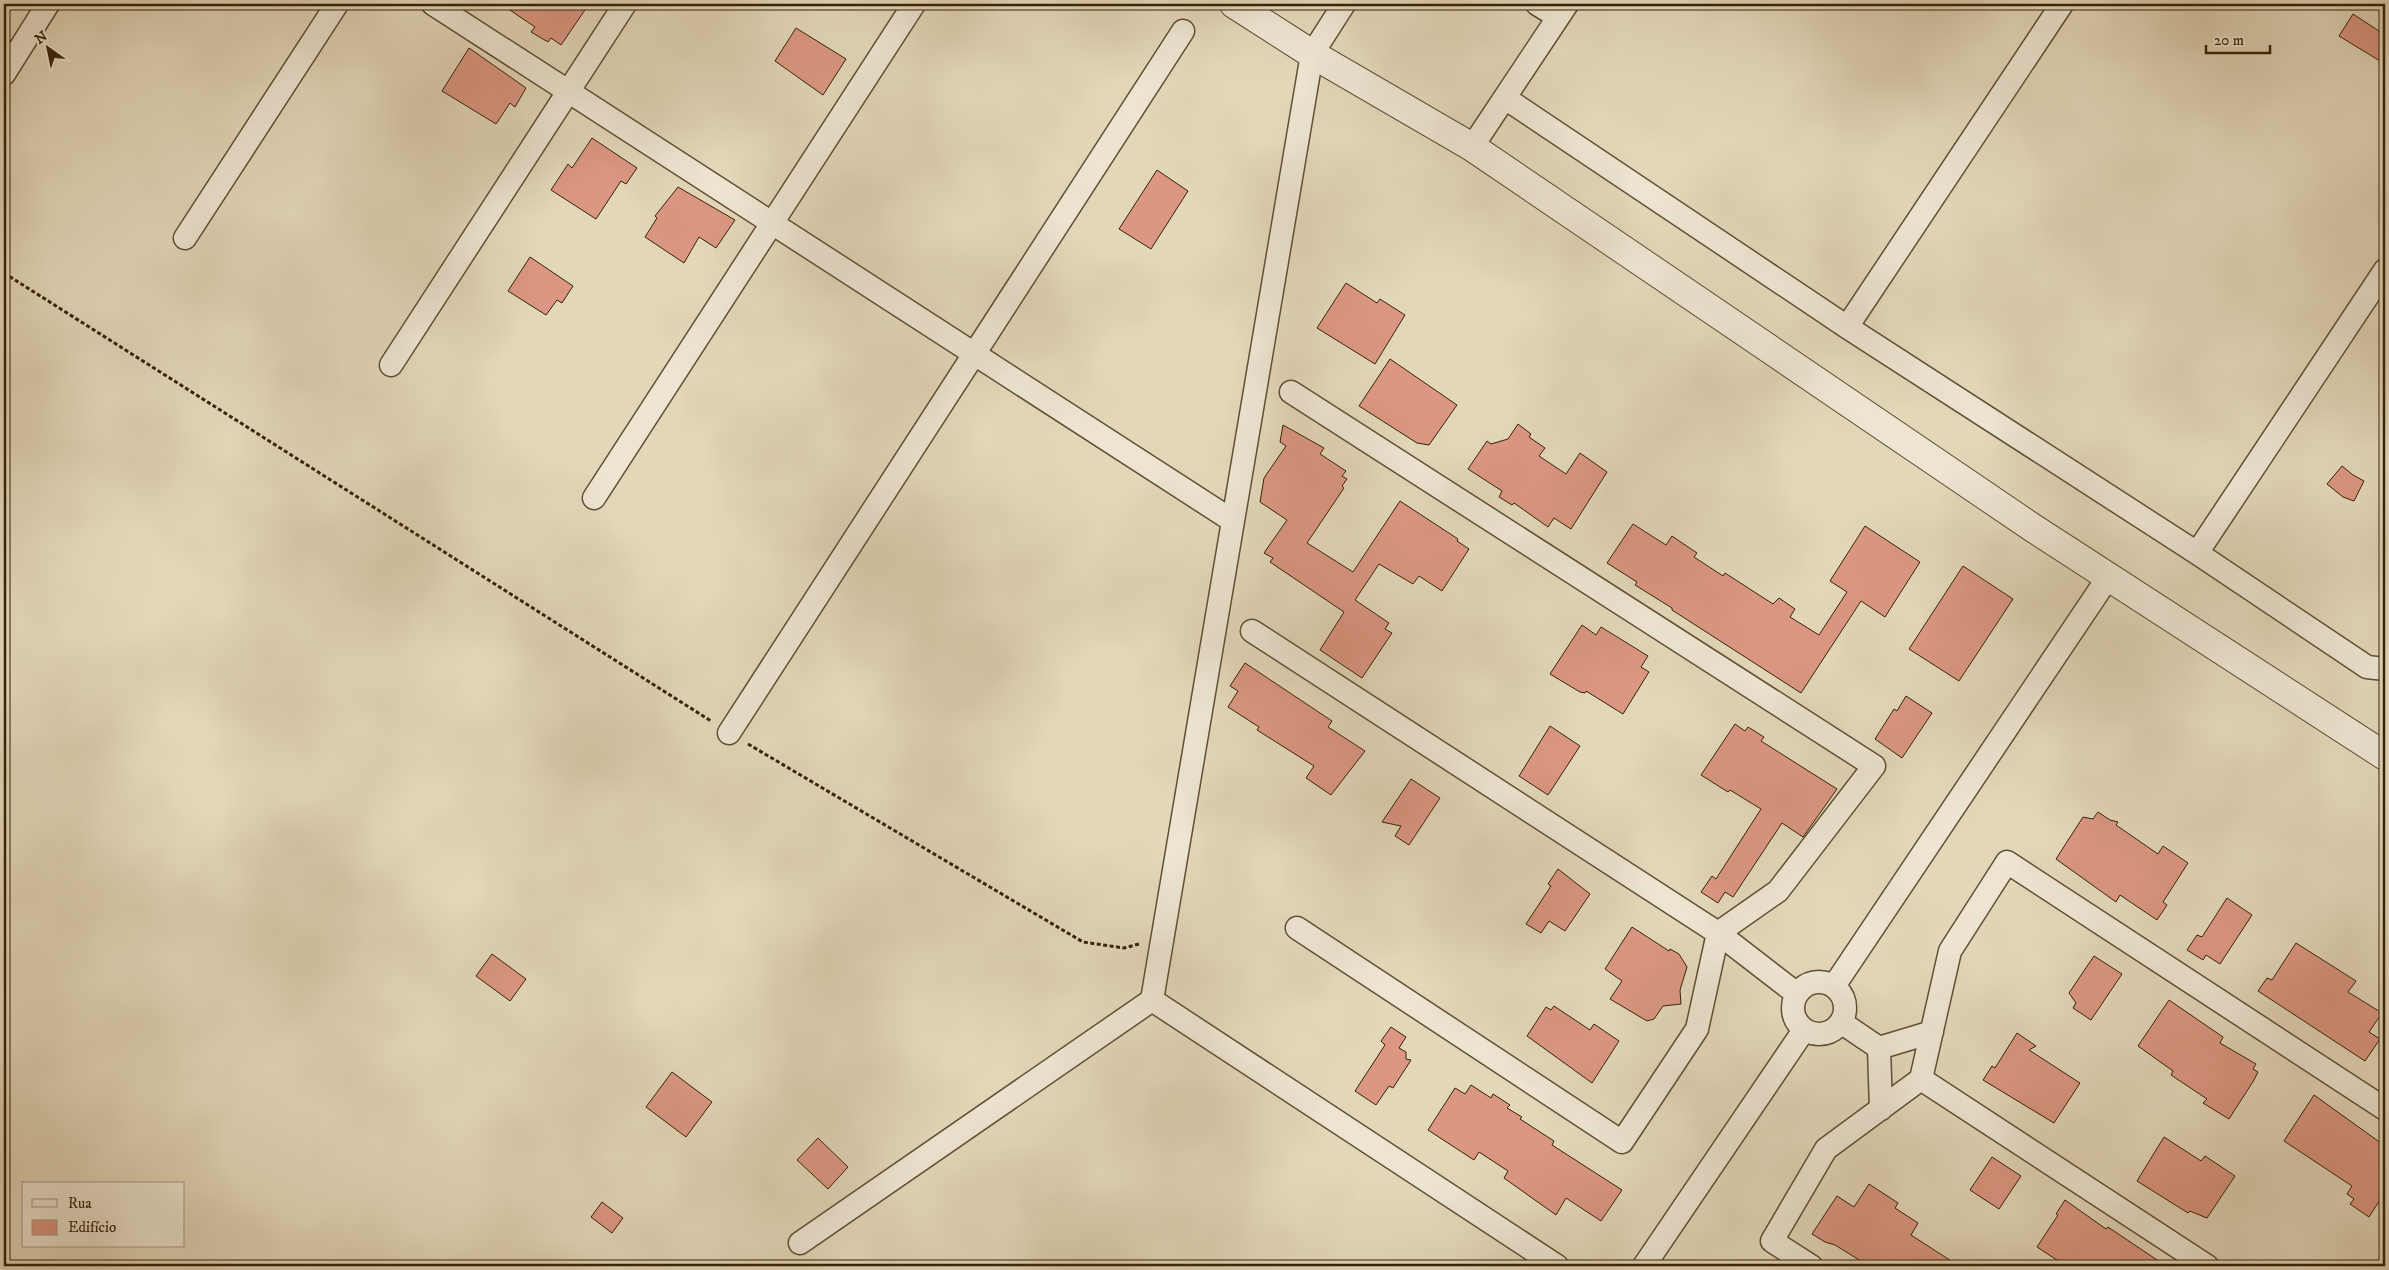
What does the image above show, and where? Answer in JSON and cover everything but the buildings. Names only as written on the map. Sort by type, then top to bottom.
[{"type":"street","points":[[4,74],[48,4]]},
{"type":"street","points":[[185,238],[337,4]]},
{"type":"street","points":[[433,4],[1233,521]]},
{"type":"street","points":[[391,365],[625,4]]},
{"type":"street","points":[[594,498],[914,4]]},
{"type":"street","points":[[1234,4],[1312,54],[1472,147],[2033,528],[2385,756]]},
{"type":"street","points":[[800,1243],[1152,1000],[1312,54],[1344,4]]},
{"type":"street","points":[[1472,147],[1562,10],[1537,4]]},
{"type":"street","points":[[1846,328],[2062,4]]},
{"type":"street","points":[[729,733],[1183,31]]},
{"type":"street","points":[[1505,98],[1846,328],[2197,553],[2367,667],[2385,669]]},
{"type":"street","points":[[2197,553],[2385,270]]},
{"type":"street","points":[[1291,392],[1874,766],[1778,891],[1718,933],[1698,1029],[1622,1142],[1297,928]]},
{"type":"street","points":[[1834,986],[2109,576]]},
{"type":"street","points":[[1252,631],[1718,933],[1797,994]]},
{"type":"street","points":[[1811,1266],[1772,1241],[1826,1149],[1921,1079],[1950,951],[2007,862],[2385,1109]]},
{"type":"street","points":[[1821,982],[1834,986],[1843,996],[1846,1009],[1842,1023],[1831,1032],[1824,1034],[1817,1035],[1804,1030],[1795,1020],[1793,1006],[1797,994],[1808,985],[1821,982]]},
{"type":"street","points":[[1152,1000],[1557,1266]]},
{"type":"street","points":[[1842,1023],[1879,1048]]},
{"type":"street","points":[[1644,1266],[1804,1030]]},
{"type":"street","points":[[1879,1048],[1932,1032]]},
{"type":"street","points":[[1879,1048],[1880,1109]]},
{"type":"street","points":[[1921,1079],[2207,1266]]},
{"type":"path","points":[[4,273],[729,733],[1083,942],[1124,948],[1163,937]]}]
